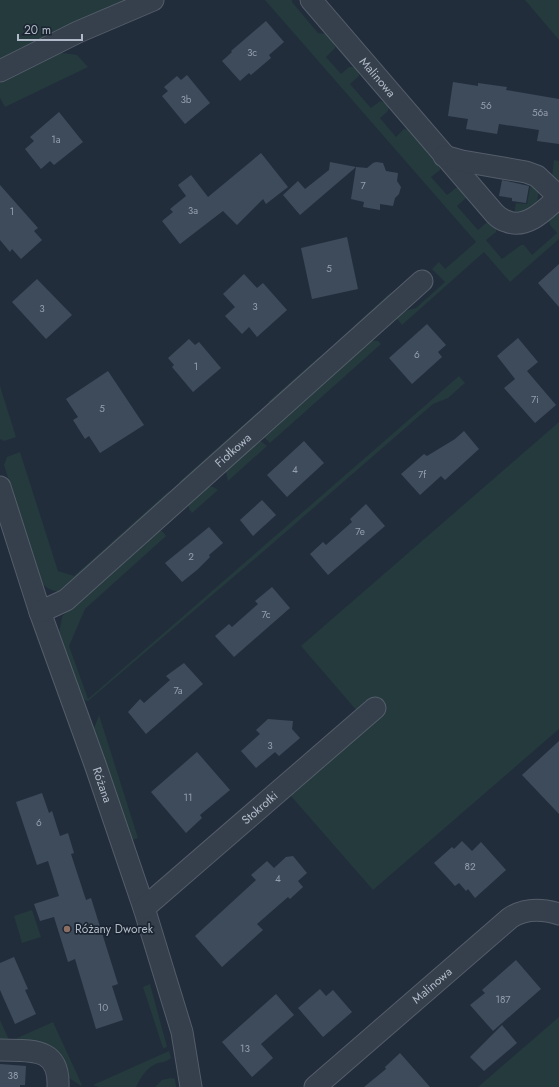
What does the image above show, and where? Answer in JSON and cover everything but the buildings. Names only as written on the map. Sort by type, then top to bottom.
[{"type":"street","points":[[0,71],[78,32],[153,0]]},
{"type":"street","name":"Malinowa","points":[[311,0],[444,156],[495,214],[506,222],[522,224],[536,217],[559,197],[538,176],[526,172],[462,161],[444,156]]},
{"type":"street","name":"Fiołkowa","points":[[40,612],[66,600],[422,281]]},
{"type":"street","name":"Różana","points":[[0,486],[40,612],[144,908],[182,1032],[191,1087]]},
{"type":"street","name":"Stokrotki","points":[[144,908],[375,708]]},
{"type":"street","name":"Malinowa","points":[[315,1087],[510,918],[520,912],[535,910],[559,914]]},
{"type":"street","points":[[0,1050],[37,1052],[46,1055],[58,1071],[58,1087]]},
{"type":"green space","points":[[0,0],[126,0],[0,59]]},
{"type":"green space","points":[[265,0],[292,0],[292,2],[318,33],[327,34],[335,48],[326,57],[341,74],[349,67],[355,67],[359,71],[359,76],[350,84],[371,108],[380,101],[386,103],[389,106],[388,111],[380,118],[396,137],[404,129],[409,130],[440,165],[440,170],[431,177],[447,195],[459,187],[466,193],[466,198],[457,206],[478,230],[489,222],[496,227],[496,232],[486,240],[502,259],[521,245],[524,245],[532,255],[557,233],[550,225],[549,220],[556,213],[559,213],[559,239],[510,282],[484,252],[402,325],[395,316],[401,312],[416,308],[445,282],[432,269],[439,262],[445,269],[476,242]]},
{"type":"green space","points":[[525,0],[559,0],[559,40]]},
{"type":"green space","points":[[63,53],[77,55],[88,67],[5,107],[0,98],[0,83],[52,55]]},
{"type":"green space","points":[[554,160],[559,161],[559,184],[552,177]]},
{"type":"green space","points":[[531,182],[538,191],[535,206],[528,210],[514,214],[516,203],[527,204]]},
{"type":"green space","points":[[391,292],[394,295],[358,327],[354,326]]},
{"type":"green space","points":[[368,340],[378,341],[381,344],[270,443],[265,438],[264,434]]},
{"type":"green space","points":[[319,357],[320,361],[274,403],[268,402]]},
{"type":"green space","points":[[459,376],[465,383],[448,398],[433,404],[88,701],[81,699],[59,633],[62,617],[157,530],[162,531],[166,536],[85,609],[69,646],[88,699]]},
{"type":"green space","points":[[0,386],[16,437],[4,441],[0,439]]},
{"type":"green space","points":[[258,412],[258,417],[182,485],[179,482]]},
{"type":"green space","points":[[559,422],[559,729],[373,890],[277,780],[357,711],[301,646]]},
{"type":"green space","points":[[258,439],[267,446],[228,481],[225,468]]},
{"type":"green space","points":[[20,452],[58,571],[74,576],[169,491],[171,495],[61,591],[52,590],[47,588],[40,581],[4,465],[7,457]]},
{"type":"green space","points":[[206,486],[213,487],[218,490],[192,513],[189,509],[188,502]]},
{"type":"green space","points":[[99,715],[138,838],[132,840],[93,731]]},
{"type":"green space","points":[[32,910],[41,937],[22,943],[14,916]]},
{"type":"green space","points":[[150,984],[167,1047],[163,1048],[143,987]]},
{"type":"green space","points":[[559,1017],[559,1087],[478,1087]]},
{"type":"green space","points":[[0,1020],[10,1042],[0,1041]]},
{"type":"green space","points":[[53,1022],[82,1085],[81,1086],[69,1078],[59,1057],[17,1042],[15,1039]]},
{"type":"green space","points":[[169,1051],[171,1058],[151,1067],[142,1076],[136,1087],[99,1087],[93,1085]]},
{"type":"green space","points":[[171,1078],[175,1079],[176,1087],[155,1087],[162,1080]]},
{"type":"place","name":"Różany Dworek","points":[[67,929]]}]
